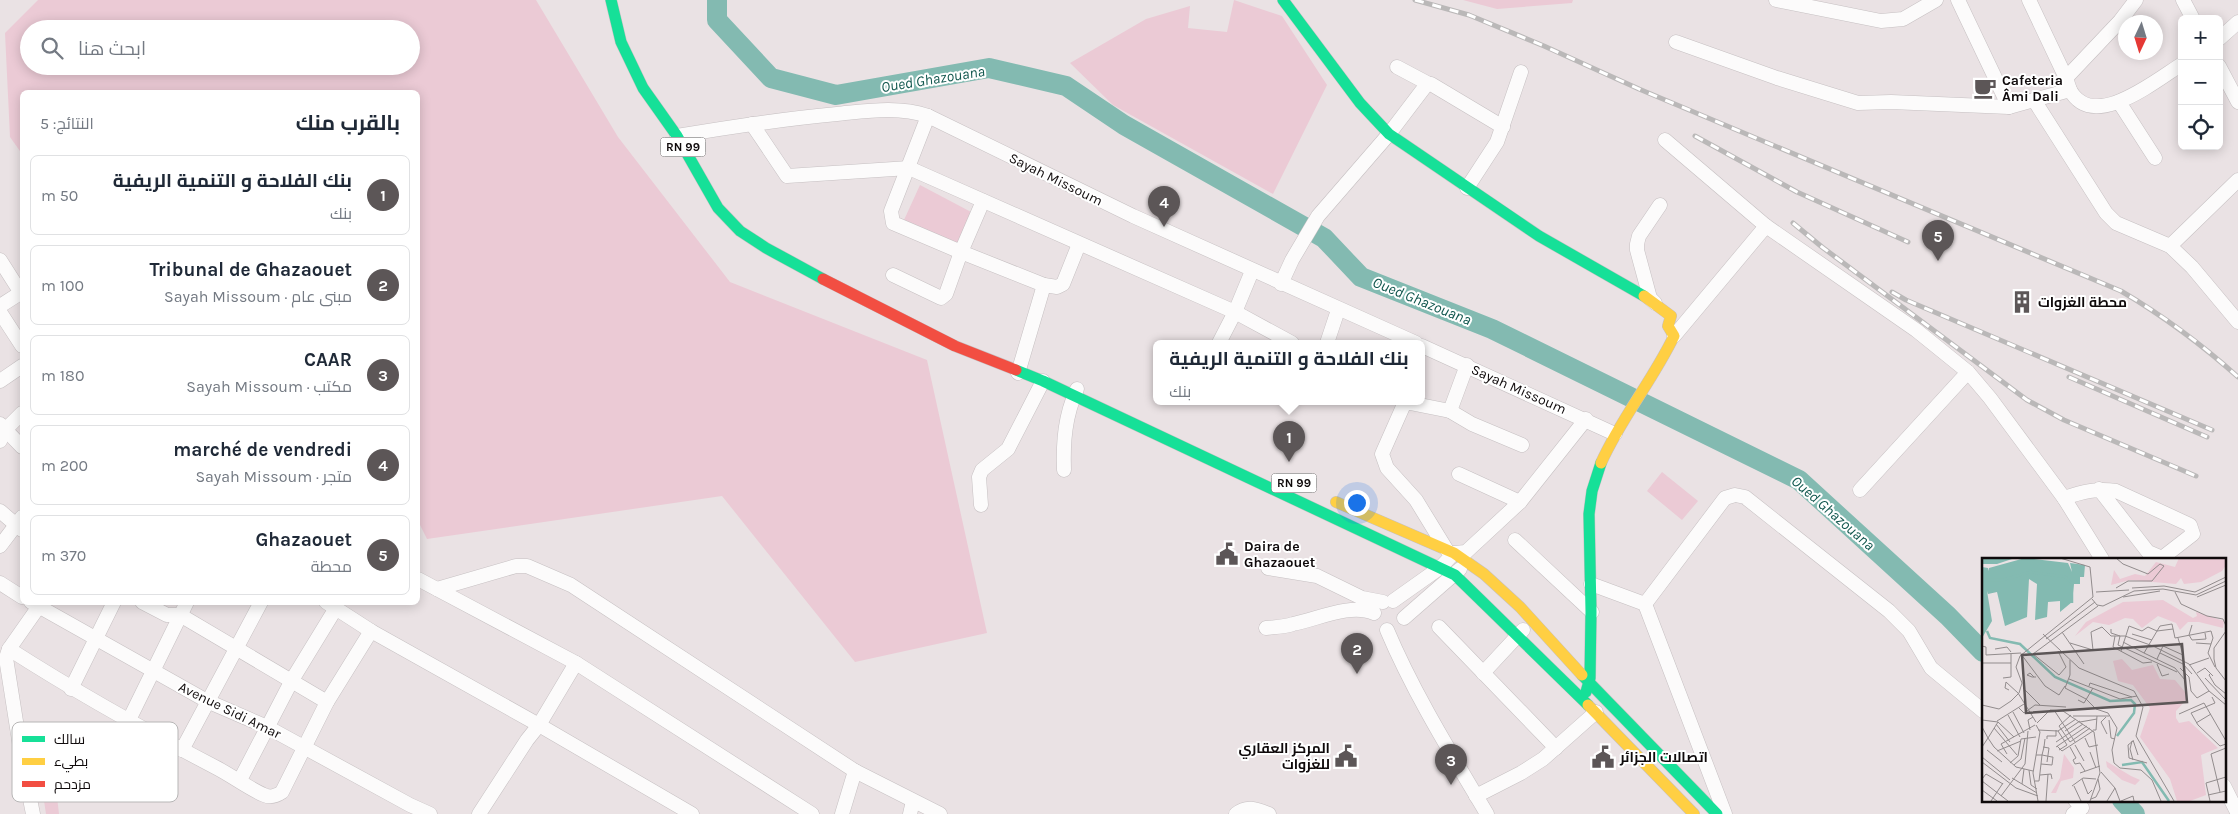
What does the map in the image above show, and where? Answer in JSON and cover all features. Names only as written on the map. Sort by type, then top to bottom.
[{"type":"main road","name":"RN 99","points":[[611,0],[621,42],[643,88],[677,136],[718,208],[740,231],[766,248],[795,262],[812,267],[1044,381],[1076,392]]},
{"type":"main road","points":[[1283,0],[1360,103],[1389,134],[1539,236],[1641,294],[1671,316],[1668,326],[1674,336],[1664,361],[1624,417],[1615,434],[1593,489],[1589,507],[1589,560],[1592,612],[1589,665],[1590,683],[1582,699]]},
{"type":"main road","name":"RN 99","points":[[1019,368],[1194,446],[1287,495],[1440,566],[1455,575],[1570,686],[1694,814]]},
{"type":"main road","name":"RN 99","points":[[1194,446],[1214,449]]},
{"type":"main road","points":[[1287,495],[1292,483]]},
{"type":"main road","name":"RN 99","points":[[1325,497],[1458,554],[1484,574],[1533,621],[1579,672],[1717,814]]},
{"type":"main road","points":[[1352,525],[1358,512]]},
{"type":"main road","points":[[1570,686],[1579,672],[1589,665]]},
{"type":"street","points":[[1275,0],[1294,13]]},
{"type":"street","points":[[1776,0],[1881,20],[1903,19],[1936,0]]},
{"type":"street","points":[[1834,0],[1842,14]]},
{"type":"street","points":[[1958,0],[2009,107]]},
{"type":"street","points":[[2029,0],[2075,100],[2092,108],[2106,107],[2119,102],[2178,66]]},
{"type":"street","points":[[1676,42],[1777,78],[1858,103],[1891,102],[2009,107],[2034,100],[2068,84],[2136,0]]},
{"type":"street","points":[[2183,0],[2192,15]]},
{"type":"street","points":[[2223,35],[2238,22]]},
{"type":"street","points":[[1397,67],[1503,127]]},
{"type":"street","points":[[1467,188],[1497,142],[1521,72]]},
{"type":"street","points":[[2223,74],[2238,102]]},
{"type":"street","points":[[1281,284],[1292,260],[1318,216],[1389,134],[1429,84]]},
{"type":"street","points":[[2034,100],[2106,213],[2116,223],[2170,246],[2192,267],[2238,322]]},
{"type":"street","points":[[2119,102],[2154,158]]},
{"type":"street","name":"Sayah Missoum","points":[[677,136],[752,124],[896,109],[928,116],[1133,216],[1338,310],[1409,340]]},
{"type":"street","points":[[928,116],[892,211],[893,223],[1044,285],[1057,287],[1064,284],[1079,244]]},
{"type":"street","points":[[752,124],[782,172],[791,177],[908,168],[1235,312],[1286,340]]},
{"type":"street","points":[[1665,140],[1766,226],[1916,330],[1968,372],[1990,398],[2064,498],[2101,558]]},
{"type":"street","points":[[2170,246],[2238,180]]},
{"type":"street","points":[[893,275],[941,298],[946,294],[961,252],[983,201]]},
{"type":"street","points":[[1660,205],[1639,236],[1637,250],[1650,298],[1671,316]]},
{"type":"street","points":[[1674,336],[1766,226]]},
{"type":"street","points":[[0,260],[20,289]]},
{"type":"street","points":[[1220,340],[1235,312],[1252,271]]},
{"type":"street","points":[[1019,368],[1044,285]]},
{"type":"street","points":[[0,306],[20,293]]},
{"type":"street","points":[[1328,340],[1338,310]]},
{"type":"street","points":[[0,312],[20,343]]},
{"type":"street","name":"Sayah Missoum","points":[[1425,347],[1586,419],[1615,434]]},
{"type":"street","points":[[1450,411],[1467,366]]},
{"type":"street","points":[[0,381],[20,367]]},
{"type":"street","points":[[1860,490],[1968,372]]},
{"type":"street","points":[[981,505],[979,477],[982,470],[1008,449],[1044,381]]},
{"type":"street","points":[[1064,470],[1064,438],[1069,410],[1076,392]]},
{"type":"street","points":[[1387,630],[1396,629],[1404,618],[1455,575],[1458,554],[1413,496],[1387,468],[1382,454],[1404,405]]},
{"type":"street","points":[[1420,405],[1450,411],[1472,424],[1522,445]]},
{"type":"street","points":[[20,415],[2,431],[20,444]]},
{"type":"street","points":[[1266,628],[1290,625],[1341,612],[1383,605],[1458,554],[1520,502],[1586,419]]},
{"type":"street","points":[[1459,474],[1520,502]]},
{"type":"street","points":[[2064,498],[2093,489],[2100,489],[2116,491],[2190,525],[2193,534],[2162,558],[2148,552],[2100,489]]},
{"type":"street","points":[[1645,604],[1725,498],[1735,494],[1745,496],[1890,611],[1909,631],[1931,668],[1982,710]]},
{"type":"street","points":[[0,510],[20,524]]},
{"type":"street","points":[[0,546],[20,526]]},
{"type":"street","points":[[1515,540],[1592,612]]},
{"type":"street","points":[[437,589],[516,566],[527,566],[571,585],[911,808],[940,814]]},
{"type":"street","points":[[1268,568],[1317,576],[1362,598],[1403,609],[1404,618]]},
{"type":"street","points":[[420,580],[576,663],[812,814]]},
{"type":"street","points":[[0,583],[20,596]]},
{"type":"street","points":[[1591,584],[1645,604],[1725,814]]},
{"type":"street","points":[[15,722],[6,658],[37,605]]},
{"type":"street","name":"Avenue Sidi Amar","points":[[40,605],[207,701],[267,728],[430,814]]},
{"type":"street","points":[[71,689],[112,605]]},
{"type":"street","points":[[147,605],[167,616],[180,615],[327,702]]},
{"type":"street","points":[[10,649],[71,689],[128,722],[185,605]]},
{"type":"street","points":[[182,750],[260,605]]},
{"type":"street","points":[[240,780],[331,605],[371,631],[539,725],[692,814]]},
{"type":"street","points":[[1383,605],[1377,624],[1387,630],[1398,656],[1487,814]]},
{"type":"street","points":[[1483,673],[1517,635],[1533,621]]},
{"type":"street","points":[[1439,627],[1556,748]]},
{"type":"street","points":[[178,748],[240,780],[265,796],[277,796],[282,792],[327,702],[371,631]]},
{"type":"street","points":[[479,814],[527,740],[539,725],[576,663]]},
{"type":"street","points":[[1476,796],[1521,773],[1542,759],[1596,712]]},
{"type":"street","points":[[842,814],[855,771]]},
{"type":"street","points":[[2226,790],[2238,814]]},
{"type":"street","points":[[2073,814],[2082,808],[2077,802]]},
{"type":"street","points":[[1236,814],[1244,808],[1253,808],[1268,814]]},
{"type":"shaded area","points":[[38,0],[536,0],[618,137],[730,282],[927,360],[987,633],[855,662],[722,496],[427,539],[420,525],[420,90],[20,90],[20,151],[10,137],[5,33]]},
{"type":"shaded area","points":[[1234,0],[1282,16],[1327,85],[1273,194],[1113,105],[1070,63],[1146,19],[1190,6],[1188,28],[1227,32]]},
{"type":"shaded area","points":[[1463,0],[1573,0],[1572,3],[1497,9]]},
{"type":"shaded area","points":[[920,185],[973,213],[956,246],[904,220]]},
{"type":"shaded area","points":[[1662,472],[1698,501],[1682,520],[1647,491]]},
{"type":"shaded area","points":[[44,802],[58,802],[59,814],[46,814]]},
{"type":"waterway","name":"Oued Ghazouana","points":[[717,0],[717,20],[771,78],[836,95],[989,68],[1066,86],[1124,125],[1324,238],[1361,277],[1492,329],[1799,480],[1948,616],[1982,651]]},
{"type":"waterway","name":"Oued Ghazouana","points":[[2124,802],[2135,814]]},
{"type":"railway","points":[[1415,0],[1469,15],[1544,46],[1639,89],[2121,291],[2181,331],[2238,377]]},
{"type":"railway","points":[[1695,136],[1797,192],[1908,242]]},
{"type":"railway","points":[[1793,223],[1822,247],[2027,400],[2064,420],[2196,476]]},
{"type":"railway","points":[[1892,292],[1906,300],[2212,430]]},
{"type":"railway","points":[[2069,377],[2207,437]]},
{"type":"traffic: fast","points":[[611,0],[621,42],[643,88],[677,136],[718,208],[740,231],[766,248],[823,279]]},
{"type":"traffic: fast","points":[[1283,0],[1360,103],[1389,134],[1539,236],[1644,296]]},
{"type":"traffic: fast","points":[[1016,370],[1455,575],[1588,705]]},
{"type":"traffic: fast","points":[[1586,692],[1590,678],[1589,514],[1592,491],[1601,463]]},
{"type":"traffic: fast","points":[[1582,675],[1717,814]]},
{"type":"traffic: slow","points":[[1601,463],[1618,430],[1657,368],[1674,336],[1668,326],[1671,316],[1644,296]]},
{"type":"traffic: slow","points":[[1336,502],[1454,553],[1484,574],[1520,607],[1582,675]]},
{"type":"traffic: slow","points":[[1588,705],[1694,814]]},
{"type":"traffic: jam","points":[[823,279],[955,346],[1016,370]]},
{"type":"place","name":"Cafeteria Âmi Dali","points":[[1985,88]]},
{"type":"place","name":"marché de vendredi","points":[[1164,227]]},
{"type":"place","name":"Ghazaouet","points":[[1938,261]]},
{"type":"place","name":"محطة الغزوات","points":[[2022,302]]},
{"type":"place","name":"بنك الفلاحة و التنمية الريفية","points":[[1289,462]]},
{"type":"place","name":"Daira de Ghazaouet","points":[[1227,554]]},
{"type":"place","name":"Tribunal de Ghazaouet","points":[[1357,674]]},
{"type":"place","name":"المركز العقاري للغزوات","points":[[1346,756]]},
{"type":"place","name":"اتصالات الجزائر","points":[[1603,757]]},
{"type":"place","name":"CAAR","points":[[1451,785]]}]
